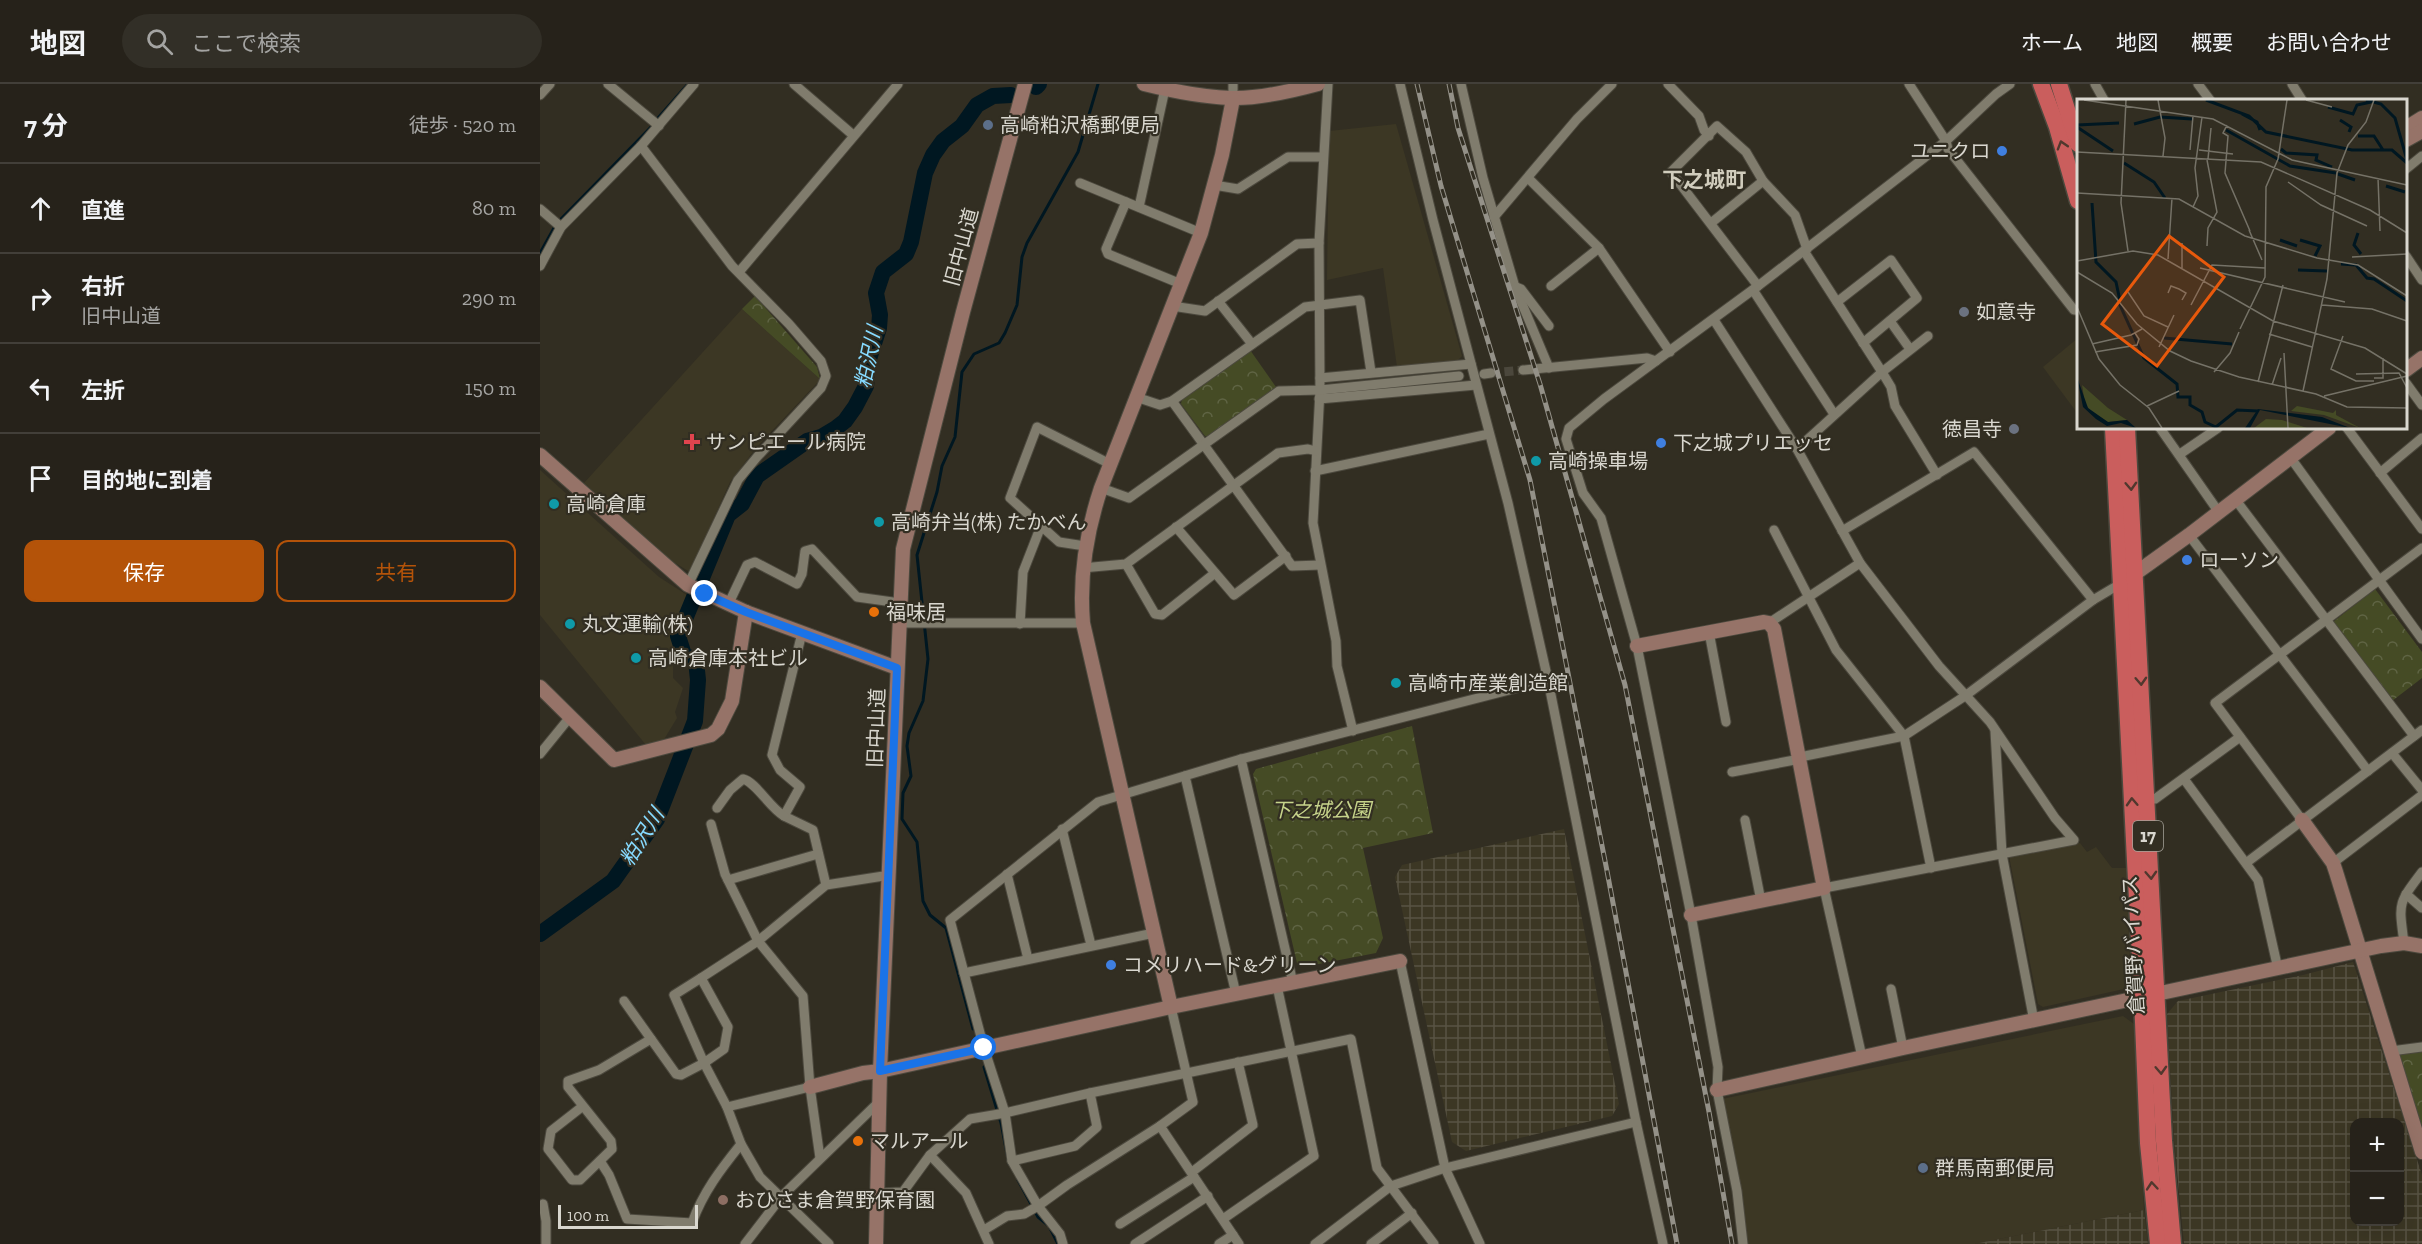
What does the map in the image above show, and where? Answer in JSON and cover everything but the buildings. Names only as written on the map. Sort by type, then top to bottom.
[{"type":"highway","points":[[2041,84],[2057,127],[2077,194]]},
{"type":"highway","points":[[2059,84],[2077,138]]},
{"type":"highway","name":"倉賀野バイパス","points":[[2113,429],[2120,584],[2150,996],[2173,1244]]},
{"type":"highway","name":"倉賀野バイパス","points":[[2127,429],[2146,799],[2150,996],[2148,1143],[2158,1244]]},
{"type":"street","points":[[540,95],[550,84]]},
{"type":"street","points":[[608,84],[659,126]]},
{"type":"street","points":[[540,266],[561,227],[641,146],[694,84]]},
{"type":"street","points":[[795,84],[854,135]]},
{"type":"street","points":[[739,272],[898,84]]},
{"type":"street","name":"旧中山道","points":[[876,1244],[880,1071],[903,549],[1025,84]]},
{"type":"street","points":[[1144,84],[1233,99],[1318,84]]},
{"type":"street","points":[[984,1230],[1007,1216],[1024,1214],[1038,1206],[1193,1102],[1083,623],[1082,568],[1085,546],[1101,488],[1201,233],[1233,99],[1233,84]]},
{"type":"street","points":[[1328,84],[1319,243],[1320,378],[1314,523],[1336,641],[1337,666],[1353,731]]},
{"type":"street","points":[[1400,84],[1508,503],[1548,681],[1636,1122],[1663,1244]]},
{"type":"street","points":[[1461,84],[1494,217],[1515,287],[1549,368]]},
{"type":"street","points":[[1494,217],[1577,118],[1612,84]]},
{"type":"street","points":[[1668,84],[1699,116],[1709,136]]},
{"type":"street","points":[[1909,84],[1946,141],[1948,149],[2074,310],[2077,310]]},
{"type":"street","points":[[1990,84],[1996,94]]},
{"type":"street","points":[[1743,1244],[1737,1191],[1717,1090],[1718,1067],[1691,915],[1637,646],[1601,518],[1583,493],[1566,433],[1604,399],[1714,320],[1946,141],[1996,94],[2010,84]]},
{"type":"street","points":[[2095,84],[2103,99]]},
{"type":"street","points":[[2198,84],[2209,99]]},
{"type":"street","points":[[2292,84],[2301,99]]},
{"type":"street","points":[[1139,207],[1165,89]]},
{"type":"street","points":[[2407,127],[2422,118]]},
{"type":"street","points":[[1834,414],[1756,288],[1711,223],[1671,172],[1717,126],[1746,152],[1763,181],[1795,215],[1805,250],[1891,387],[1895,406],[1937,475]]},
{"type":"street","points":[[2407,139],[2422,131]]},
{"type":"street","points":[[641,146],[732,266],[825,368],[825,382],[738,480],[695,589]]},
{"type":"street","points":[[2407,168],[2422,156]]},
{"type":"street","points":[[1214,185],[1238,189],[1288,157],[1323,158]]},
{"type":"street","points":[[1528,178],[1599,248],[1670,352]]},
{"type":"street","points":[[1711,223],[1763,181]]},
{"type":"street","points":[[1080,183],[1201,233]]},
{"type":"street","points":[[1126,202],[1106,249],[1108,254],[1181,284]]},
{"type":"street","points":[[540,210],[561,227]]},
{"type":"street","points":[[1172,306],[1205,311],[1297,244],[1319,243]]},
{"type":"street","points":[[1551,286],[1599,248]]},
{"type":"street","points":[[2407,258],[2422,280]]},
{"type":"street","points":[[1837,302],[1891,260],[1917,298],[1863,343]]},
{"type":"street","points":[[1515,287],[1521,289],[1549,326]]},
{"type":"street","points":[[1136,397],[1160,405],[1172,401],[1305,307],[1320,304],[1360,300],[1371,372]]},
{"type":"street","points":[[1218,301],[1252,344]]},
{"type":"street","points":[[1691,915],[2074,840],[2055,818],[1994,728],[1939,666],[1860,563],[1797,449],[1714,320]]},
{"type":"street","points":[[1890,321],[1911,349]]},
{"type":"street","points":[[1797,449],[1882,372],[1928,336]]},
{"type":"street","points":[[1523,370],[1647,358],[1656,361]]},
{"type":"street","points":[[2407,369],[2422,358]]},
{"type":"street","points":[[1320,378],[1471,364]]},
{"type":"street","points":[[1319,395],[1459,376]]},
{"type":"street","points":[[2407,384],[2422,405]]},
{"type":"street","points":[[1101,488],[1129,498],[1279,391],[1319,395],[1476,385]]},
{"type":"street","points":[[1172,401],[1292,566],[1320,565]]},
{"type":"street","points":[[1085,546],[1059,542],[1010,498],[1037,427],[1110,464]]},
{"type":"street","points":[[2161,429],[2218,512]]},
{"type":"street","points":[[2180,454],[2217,429]]},
{"type":"street","points":[[1732,772],[1904,736],[1965,696],[2093,600],[2120,584],[2189,535],[2328,429]]},
{"type":"street","points":[[2348,429],[2422,529]]},
{"type":"street","points":[[1315,471],[1490,434]]},
{"type":"street","points":[[2380,473],[2422,438]]},
{"type":"street","points":[[1082,568],[1126,564],[1278,453],[1308,449],[1316,451]]},
{"type":"street","points":[[1842,531],[1974,452],[2093,600]]},
{"type":"street","points":[[540,455],[695,589],[728,605],[897,668]]},
{"type":"street","points":[[2290,457],[2378,581],[2418,626],[2422,639]]},
{"type":"street","points":[[2235,499],[2327,620],[2418,733],[2246,863]]},
{"type":"street","points":[[1020,624],[1023,572],[1041,526]]},
{"type":"street","points":[[1176,527],[1234,595],[1286,556]]},
{"type":"street","points":[[1774,530],[1836,650],[1904,736],[1931,868]]},
{"type":"street","points":[[2189,535],[2368,771]]},
{"type":"street","points":[[2422,548],[2215,703],[2332,863],[2419,1132],[2422,1152]]},
{"type":"street","points":[[728,605],[747,565],[755,562],[797,584],[802,574],[805,551],[812,549],[857,597],[900,603]]},
{"type":"street","points":[[1769,623],[1860,563]]},
{"type":"street","points":[[1126,564],[1155,614],[1162,615],[1215,573]]},
{"type":"street","points":[[540,687],[614,760],[711,735],[724,719],[732,701],[746,612]]},
{"type":"street","points":[[1637,646],[1764,622],[1769,623],[1774,629],[1824,888],[1862,1057]]},
{"type":"street","points":[[900,623],[1083,623]]},
{"type":"street","points":[[1709,632],[1726,722]]},
{"type":"street","points":[[784,816],[801,787],[780,770],[772,755],[802,633]]},
{"type":"street","points":[[1063,1244],[1060,1234],[1038,1206],[1012,1161],[1005,1113],[984,1048],[950,920],[1098,802],[1241,759],[1548,681]]},
{"type":"street","points":[[540,754],[570,717]]},
{"type":"street","points":[[1994,728],[2002,854],[2034,1020]]},
{"type":"street","points":[[2146,799],[2155,799],[2240,737]]},
{"type":"street","points":[[2392,753],[2422,790]]},
{"type":"street","points":[[1241,759],[1293,983]]},
{"type":"street","points":[[1185,776],[1236,994]]},
{"type":"street","points":[[717,808],[730,790],[743,779],[751,781],[774,810],[813,830],[826,885]]},
{"type":"street","points":[[2184,779],[2258,880],[2278,969]]},
{"type":"street","points":[[2332,863],[2422,795]]},
{"type":"street","points":[[1745,820],[1761,901]]},
{"type":"street","points":[[711,824],[728,880],[758,941],[803,996],[810,1087],[820,1158]]},
{"type":"street","points":[[1062,830],[1091,945]]},
{"type":"street","points":[[728,880],[818,854]]},
{"type":"street","points":[[2404,944],[2400,909],[2406,894],[2422,872]]},
{"type":"street","points":[[1007,874],[1028,959]]},
{"type":"street","points":[[829,1244],[760,1177],[741,1144],[727,1107],[704,1063],[674,995],[758,941],[826,885],[890,875]]},
{"type":"street","points":[[2406,894],[2422,908]]},
{"type":"street","points":[[964,973],[1154,933]]},
{"type":"street","points":[[1717,1090],[1903,1048],[2360,952],[2404,944],[2422,946]]},
{"type":"street","points":[[727,1107],[862,1073],[1400,961],[1444,1168],[1480,1244]]},
{"type":"street","points":[[624,1001],[676,1074],[681,1075],[724,1049],[728,1027],[701,978]]},
{"type":"street","points":[[1223,1220],[1314,1155],[1277,986]]},
{"type":"street","points":[[1891,989],[1903,1048]]},
{"type":"street","points":[[583,1106],[551,1131],[548,1149],[572,1180],[580,1180],[612,1149],[611,1141],[568,1087],[568,1081],[599,1070],[651,1039]]},
{"type":"street","points":[[876,1193],[903,1192],[930,1155],[970,1119],[1351,1039],[1377,1168],[1434,1244]]},
{"type":"street","points":[[2391,1051],[2422,1047]]},
{"type":"street","points":[[1120,1224],[1193,1174],[1253,1125],[1238,1062]]},
{"type":"street","points":[[1012,1161],[1076,1146],[1096,1127],[1090,1093]]},
{"type":"street","points":[[745,1244],[782,1196],[881,1100]]},
{"type":"street","points":[[1315,1244],[1391,1186],[1444,1168],[1636,1122]]},
{"type":"street","points":[[1160,1126],[1239,1244]]},
{"type":"street","points":[[600,1161],[609,1176],[627,1219],[692,1223],[700,1200],[715,1176],[741,1144]]},
{"type":"street","points":[[930,1155],[966,1193],[989,1244]]},
{"type":"street","points":[[1135,1244],[1208,1196]]},
{"type":"street","points":[[543,1204],[546,1244]]},
{"type":"street","points":[[1371,1244],[1412,1213]]},
{"type":"street","points":[[1219,1244],[1233,1235]]},
{"type":"shaded area","points":[[1396,124],[1462,356],[1458,360],[1397,367],[1383,268],[1327,280],[1329,131]]},
{"type":"shaded area","name":"サンピエール病院","points":[[742,309],[820,379],[756,448],[730,482],[690,572],[670,560],[584,483]]},
{"type":"shaded area","points":[[2077,339],[2077,413],[2043,367]]},
{"type":"shaded area","points":[[540,470],[659,577],[690,597],[673,635],[673,678],[683,688],[675,712],[677,718],[663,741],[646,745],[540,615]]},
{"type":"shaded area","points":[[1564,829],[1619,1104],[1612,1116],[1466,1151],[1452,1142],[1395,877],[1402,865]]},
{"type":"shaded area","points":[[2080,843],[2087,852],[2096,847],[2112,868],[2126,868],[2131,979],[2124,989],[2043,1007],[2038,1004],[2009,856]]},
{"type":"shaded area","points":[[2353,962],[2404,1118],[2350,1118],[2350,1226],[2404,1226],[2404,1119],[2422,1175],[2422,1244],[2184,1244],[2174,1140],[2167,1014],[2178,1001],[2303,975]]},
{"type":"shaded area","points":[[2123,1016],[2134,1024],[2144,1210],[1974,1244],[1748,1244],[1740,1188],[1722,1099]]},
{"type":"shaded area","points":[[2144,1210],[2148,1244],[1974,1244]]},
{"type":"green space","points":[[755,296],[817,367],[820,379],[742,309]]},
{"type":"green space","points":[[1250,350],[1276,387],[1210,436],[1205,436],[1181,404],[1182,399]]},
{"type":"green space","points":[[2375,589],[2422,652],[2422,678],[2392,701],[2333,622]]},
{"type":"green space","name":"下之城公園","points":[[1412,726],[1433,833],[1363,848],[1383,938],[1376,953],[1303,967],[1297,963],[1253,774],[1256,769]]},
{"type":"green space","points":[[2422,1047],[2422,1131],[2391,1051]]},
{"type":"waterway","points":[[658,118],[688,84]]},
{"type":"waterway","name":"粕沢川","points":[[1036,87],[1039,84]]},
{"type":"waterway","points":[[973,1029],[946,928],[930,915],[923,901],[917,842],[902,819],[903,793],[911,776],[907,746],[909,733],[923,701],[928,659],[917,555],[937,492],[942,466],[955,437],[962,372],[974,354],[999,343],[1005,333],[1017,305],[1022,257],[1027,243],[1078,152],[1098,84]]},
{"type":"waterway","name":"粕沢川","points":[[540,934],[613,881],[657,819],[695,721],[698,680],[696,661],[684,655],[678,636],[728,515],[742,504],[757,476],[807,441],[821,437],[836,428],[845,421],[855,407],[866,386],[868,362],[879,328],[880,315],[876,293],[883,272],[906,254],[911,242],[925,173],[933,155],[943,141],[962,126],[977,105],[993,96],[1011,95]]},
{"type":"waterway","points":[[561,219],[651,127]]},
{"type":"waterway","points":[[540,253],[554,228]]},
{"type":"waterway","points":[[984,1067],[1001,1123],[1009,1164]]},
{"type":"waterway","points":[[1018,1180],[1038,1217],[1049,1226],[1058,1244]]},
{"type":"tunnel","points":[[1491,373],[1523,370]]},
{"type":"railway","points":[[1417,84],[1441,186],[1530,480],[1677,1244]]},
{"type":"railway","points":[[1449,84],[1458,128],[1540,384],[1625,685],[1709,1112],[1732,1244]]},
{"type":"place","name":"高崎粕沢橋郵便局","points":[[988,125]]},
{"type":"place","name":"ユニクロ","points":[[2002,151]]},
{"type":"place","name":"如意寺","points":[[1964,312]]},
{"type":"place","name":"徳昌寺","points":[[2014,429]]},
{"type":"place","name":"サンピエール病院","points":[[692,442]]},
{"type":"place","name":"下之城プリエッセ","points":[[1661,443]]},
{"type":"place","name":"高崎操車場","points":[[1536,461]]},
{"type":"place","name":"高崎倉庫","points":[[554,504]]},
{"type":"place","name":"高崎弁当(株) たかべん","points":[[879,522]]},
{"type":"place","name":"ローソン","points":[[2187,560]]},
{"type":"place","name":"福味居","points":[[874,612]]},
{"type":"place","name":"丸文運輸(株)","points":[[570,624]]},
{"type":"place","name":"高崎倉庫本社ビル","points":[[636,658]]},
{"type":"place","name":"高崎市産業創造館","points":[[1396,683]]},
{"type":"place","name":"コメリハード&グリーン","points":[[1111,965]]},
{"type":"place","name":"マルアール","points":[[858,1141]]},
{"type":"place","name":"群馬南郵便局","points":[[1923,1168]]},
{"type":"place","name":"おひさま倉賀野保育園","points":[[723,1200]]},
{"type":"district","name":"下之城町","points":[[1704,180]]},
{"type":"route","points":[[705,594],[746,612],[897,668],[880,1071],[984,1048]]}]
